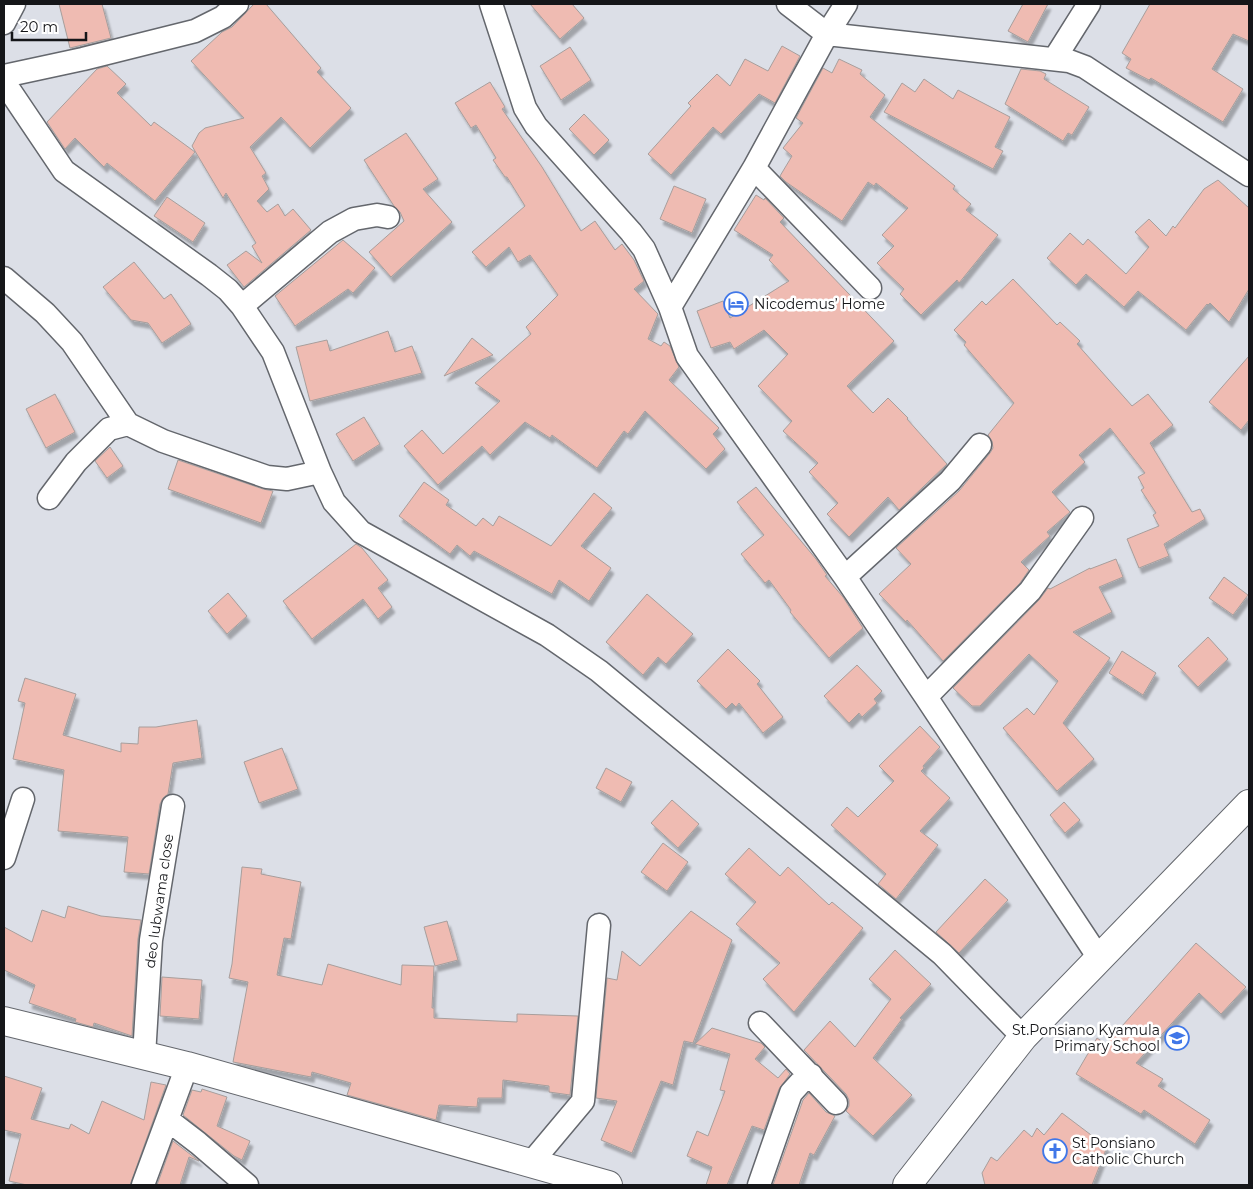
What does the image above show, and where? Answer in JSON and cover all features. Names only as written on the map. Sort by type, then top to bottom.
[{"type":"street","points":[[4,23],[14,4]]},
{"type":"street","points":[[4,76],[195,32],[223,17],[237,4]]},
{"type":"street","points":[[491,4],[526,108],[533,120],[558,151],[610,207],[644,249],[670,307],[687,356],[845,576],[1099,958]]},
{"type":"street","points":[[788,4],[827,34],[1069,61],[1085,67],[1249,175]]},
{"type":"street","points":[[670,307],[754,168],[827,34],[846,4]]},
{"type":"street","points":[[1055,58],[1089,4]]},
{"type":"street","points":[[4,82],[64,171],[209,275],[228,290],[242,306],[273,352],[320,472],[334,502],[361,532],[547,635],[599,671],[942,954],[1023,1037]]},
{"type":"street","points":[[754,168],[870,288]]},
{"type":"street","points":[[242,306],[330,232],[354,218],[377,215],[388,217]]},
{"type":"street","points":[[4,278],[45,313],[72,342],[128,424],[163,441],[267,477],[287,479],[320,472]]},
{"type":"street","points":[[48,498],[76,462],[110,429],[128,424]]},
{"type":"street","points":[[845,576],[950,481],[980,445]]},
{"type":"street","points":[[926,696],[1030,591],[1082,518]]},
{"type":"street","points":[[4,858],[23,798]]},
{"type":"street","points":[[907,1185],[1023,1037],[1249,804]]},
{"type":"street","name":"deo lubwama close","points":[[144,1056],[151,940],[173,806]]},
{"type":"street","points":[[531,1164],[583,1101],[598,925]]},
{"type":"street","points":[[4,1021],[188,1066],[608,1185]]},
{"type":"street","points":[[760,1023],[836,1103]]},
{"type":"street","points":[[143,1185],[188,1066]]},
{"type":"street","points":[[759,1185],[791,1093],[811,1075]]},
{"type":"street","points":[[168,1120],[247,1185]]},
{"type":"building","points":[[59,4],[102,4],[111,38],[70,48]]},
{"type":"building","points":[[254,4],[266,4],[321,68],[317,72],[351,108],[310,148],[281,117],[250,147],[266,173],[262,176],[269,189],[257,201],[267,212],[278,204],[285,216],[293,209],[311,230],[244,287],[227,265],[246,251],[262,263],[252,246],[256,243],[226,193],[223,198],[192,146],[199,133],[205,128],[244,118],[191,61],[222,32],[232,27]]},
{"type":"building","points":[[530,4],[572,4],[584,18],[560,39]]},
{"type":"building","points":[[1023,4],[1048,4],[1028,42],[1008,31]]},
{"type":"building","points":[[1150,4],[1249,4],[1249,41],[1233,34],[1212,69],[1243,89],[1223,122],[1151,78],[1149,80],[1126,68],[1131,59],[1122,53]]},
{"type":"building","points":[[782,46],[800,56],[775,103],[759,94],[721,134],[713,127],[671,175],[648,154],[691,106],[688,103],[717,74],[730,86],[745,59],[768,71]]},
{"type":"building","points":[[570,47],[591,80],[561,100],[540,66]]},
{"type":"building","points":[[839,59],[862,70],[860,74],[885,95],[870,117],[955,186],[953,189],[971,204],[966,210],[998,235],[959,283],[957,280],[921,315],[900,294],[904,289],[877,263],[894,246],[882,235],[908,208],[876,183],[874,186],[868,182],[842,221],[780,176],[792,156],[783,148],[803,123],[796,118],[823,68],[832,73]]},
{"type":"building","points":[[107,66],[126,84],[117,93],[151,126],[154,122],[195,152],[155,201],[107,163],[104,167],[75,138],[65,149],[47,122],[97,69]]},
{"type":"building","points":[[1021,69],[1040,71],[1046,74],[1044,79],[1089,107],[1072,135],[1068,133],[1063,141],[1005,104]]},
{"type":"building","points":[[924,79],[953,99],[958,90],[1010,117],[995,147],[1003,151],[993,169],[884,112],[902,83],[915,92]]},
{"type":"building","points":[[490,82],[505,107],[502,109],[542,167],[581,231],[595,221],[615,250],[622,244],[634,260],[644,281],[634,289],[658,314],[648,339],[661,346],[664,342],[670,346],[679,367],[669,380],[719,428],[713,434],[725,449],[706,469],[645,411],[628,434],[624,431],[597,468],[552,435],[550,438],[525,422],[490,455],[482,446],[438,485],[404,446],[422,430],[443,454],[500,401],[475,383],[531,334],[526,327],[558,295],[530,255],[518,262],[509,247],[486,267],[472,252],[525,206],[507,177],[505,177],[493,160],[496,158],[476,125],[471,128],[455,103]]},
{"type":"building","points":[[584,114],[609,140],[594,155],[569,129]]},
{"type":"building","points":[[406,133],[438,179],[423,189],[452,222],[391,277],[369,252],[404,221],[400,212],[394,206],[364,160]]},
{"type":"building","points":[[1218,180],[1249,208],[1249,289],[1229,322],[1210,303],[1207,304],[1186,330],[1138,291],[1124,307],[1086,274],[1076,285],[1047,258],[1070,233],[1083,245],[1088,239],[1126,274],[1149,247],[1135,232],[1149,219],[1166,236],[1173,226],[1175,228],[1204,189]]},
{"type":"building","points":[[674,186],[706,199],[692,233],[660,219]]},
{"type":"building","points":[[756,195],[764,200],[765,198],[784,218],[780,222],[894,341],[847,386],[873,413],[888,398],[908,418],[947,464],[899,510],[888,497],[849,537],[827,514],[838,503],[809,472],[818,463],[783,431],[792,421],[758,386],[788,354],[764,330],[734,349],[730,342],[711,348],[697,311],[723,301],[730,318],[789,281],[769,260],[773,255],[734,230]]},
{"type":"building","points":[[167,197],[205,223],[193,242],[154,216]]},
{"type":"building","points":[[343,240],[375,268],[353,293],[348,289],[295,326],[275,296]]},
{"type":"building","points":[[134,262],[164,299],[171,294],[191,324],[162,343],[148,323],[131,320],[103,287]]},
{"type":"building","points":[[1013,279],[1057,325],[1060,322],[1080,341],[1077,344],[1132,406],[1148,394],[1173,425],[1150,443],[1192,512],[1200,509],[1205,519],[1164,544],[1169,556],[1139,568],[1127,539],[1159,526],[1153,515],[1156,513],[1141,490],[1144,488],[1138,477],[1145,473],[1110,428],[1079,455],[1085,462],[1052,492],[1070,512],[1047,532],[1050,536],[1021,562],[1029,570],[1020,583],[943,661],[907,620],[906,622],[879,594],[911,564],[896,548],[959,491],[990,453],[993,448],[992,441],[988,435],[1014,403],[964,345],[966,342],[954,330],[982,301],[986,305]]},
{"type":"building","points":[[388,331],[395,352],[412,346],[422,373],[310,401],[296,347],[327,340],[330,351]]},
{"type":"building","points":[[472,338],[493,355],[444,376]]},
{"type":"building","points":[[1249,356],[1249,420],[1241,430],[1209,402]]},
{"type":"building","points":[[55,394],[75,432],[46,448],[26,409]]},
{"type":"building","points":[[364,417],[380,444],[353,461],[336,434]]},
{"type":"building","points":[[110,447],[123,466],[107,478],[95,461]]},
{"type":"building","points":[[178,460],[273,491],[261,523],[168,489]]},
{"type":"building","points":[[424,482],[449,500],[446,505],[476,526],[483,518],[493,526],[499,516],[551,546],[594,493],[612,508],[581,546],[611,568],[589,601],[559,580],[552,594],[474,551],[470,556],[457,545],[450,554],[399,516]]},
{"type":"building","points":[[756,487],[816,559],[827,575],[825,576],[843,597],[863,628],[829,658],[790,612],[791,610],[769,580],[765,583],[741,554],[764,535],[737,502]]},
{"type":"building","points":[[356,544],[362,548],[388,580],[378,588],[392,607],[378,619],[363,599],[312,639],[283,601]]},
{"type":"building","points":[[1116,559],[1123,577],[1099,587],[1112,612],[1073,632],[1110,658],[1063,723],[1094,759],[1057,791],[1003,728],[1027,708],[1034,715],[1058,681],[1029,654],[980,706],[972,706],[953,688],[1039,600],[1048,588],[1050,589],[1090,568]]},
{"type":"building","points":[[1224,577],[1248,595],[1233,615],[1209,598]]},
{"type":"building","points":[[228,593],[247,616],[227,634],[208,611]]},
{"type":"building","points":[[647,594],[693,634],[666,664],[658,657],[643,675],[606,642]]},
{"type":"building","points":[[1208,637],[1228,659],[1198,687],[1178,666]]},
{"type":"building","points":[[728,649],[760,681],[757,684],[783,717],[763,733],[739,703],[736,707],[732,703],[726,709],[697,681]]},
{"type":"building","points":[[1122,651],[1156,673],[1143,695],[1109,673]]},
{"type":"building","points":[[857,665],[882,691],[874,699],[877,703],[862,717],[859,713],[849,723],[824,696]]},
{"type":"building","points":[[25,678],[76,694],[63,735],[121,752],[121,743],[138,744],[139,727],[156,727],[197,720],[202,758],[173,763],[168,794],[160,804],[149,874],[124,872],[128,837],[58,831],[64,770],[13,759],[25,703],[18,701]]},
{"type":"building","points":[[920,726],[940,747],[923,766],[924,768],[921,771],[950,798],[920,831],[938,845],[896,899],[878,884],[886,874],[831,825],[847,807],[858,817],[894,781],[879,766]]},
{"type":"building","points":[[282,748],[298,789],[259,803],[244,762]]},
{"type":"building","points":[[606,768],[632,782],[621,802],[596,788]]},
{"type":"building","points":[[672,800],[699,824],[678,848],[651,823]]},
{"type":"building","points":[[1064,802],[1080,820],[1065,833],[1050,815]]},
{"type":"building","points":[[663,843],[688,862],[667,891],[641,872]]},
{"type":"building","points":[[749,848],[780,876],[788,867],[829,905],[832,902],[863,928],[794,1012],[763,979],[780,963],[736,924],[756,902],[725,874]]},
{"type":"building","points":[[242,867],[262,869],[261,874],[301,882],[291,939],[284,938],[277,975],[322,985],[328,964],[401,985],[402,965],[434,966],[432,1008],[434,1008],[434,1018],[517,1022],[517,1014],[578,1016],[570,1095],[549,1092],[549,1086],[503,1080],[502,1098],[478,1098],[477,1107],[439,1105],[436,1120],[347,1095],[351,1083],[312,1072],[311,1077],[233,1062],[248,982],[229,978]]},
{"type":"building","points":[[985,879],[1008,900],[959,953],[936,932]]},
{"type":"building","points":[[68,906],[101,916],[141,920],[138,939],[132,1036],[94,1023],[93,1027],[75,1022],[76,1019],[29,1003],[35,985],[4,970],[4,927],[32,942],[42,910],[65,918]]},
{"type":"building","points":[[691,911],[732,940],[693,1043],[684,1041],[673,1085],[661,1081],[632,1153],[601,1140],[617,1101],[596,1098],[607,978],[617,980],[622,951],[640,966]]},
{"type":"building","points":[[447,921],[458,960],[435,966],[424,927]]},
{"type":"building","points":[[1196,943],[1246,987],[1221,1014],[1199,993],[1136,1063],[1163,1079],[1158,1086],[1210,1120],[1195,1144],[1144,1110],[1141,1114],[1076,1074],[1097,1038],[1106,1044]]},
{"type":"building","points":[[895,950],[931,984],[900,1018],[902,1019],[873,1058],[912,1095],[873,1136],[846,1111],[849,1106],[849,1100],[846,1094],[804,1050],[830,1021],[855,1047],[891,999],[869,979]]},
{"type":"building","points":[[162,977],[202,980],[199,1019],[160,1016]]},
{"type":"building","points":[[712,1028],[761,1043],[765,1047],[755,1059],[778,1078],[786,1069],[790,1074],[779,1089],[764,1130],[752,1126],[727,1185],[706,1185],[712,1167],[687,1156],[697,1131],[708,1136],[725,1091],[720,1090],[730,1054],[695,1044]]},
{"type":"building","points":[[4,1076],[42,1088],[31,1119],[69,1129],[71,1124],[89,1134],[102,1101],[144,1120],[151,1082],[166,1085],[130,1185],[27,1185],[9,1181],[21,1134],[4,1130]]},
{"type":"building","points":[[202,1089],[227,1097],[217,1126],[250,1141],[242,1160],[234,1156],[183,1115],[192,1090],[201,1092]]},
{"type":"building","points":[[809,1093],[826,1112],[835,1116],[814,1155],[810,1153],[799,1185],[773,1185],[803,1100]]},
{"type":"building","name":"St Ponsiano Catholic Church","points":[[1062,1113],[1107,1147],[1092,1185],[985,1185],[982,1173],[991,1157],[997,1161],[1024,1130],[1032,1137],[1037,1128],[1044,1135]]},
{"type":"building","points":[[173,1141],[199,1161],[189,1157],[180,1185],[157,1185]]},
{"type":"place","name":"Nicodemus’ Home","points":[[736,304]]},
{"type":"place","name":"St.Ponsiano Kyamula Primary School","points":[[1177,1038]]},
{"type":"place","name":"St Ponsiano Catholic Church","points":[[1055,1151]]}]
